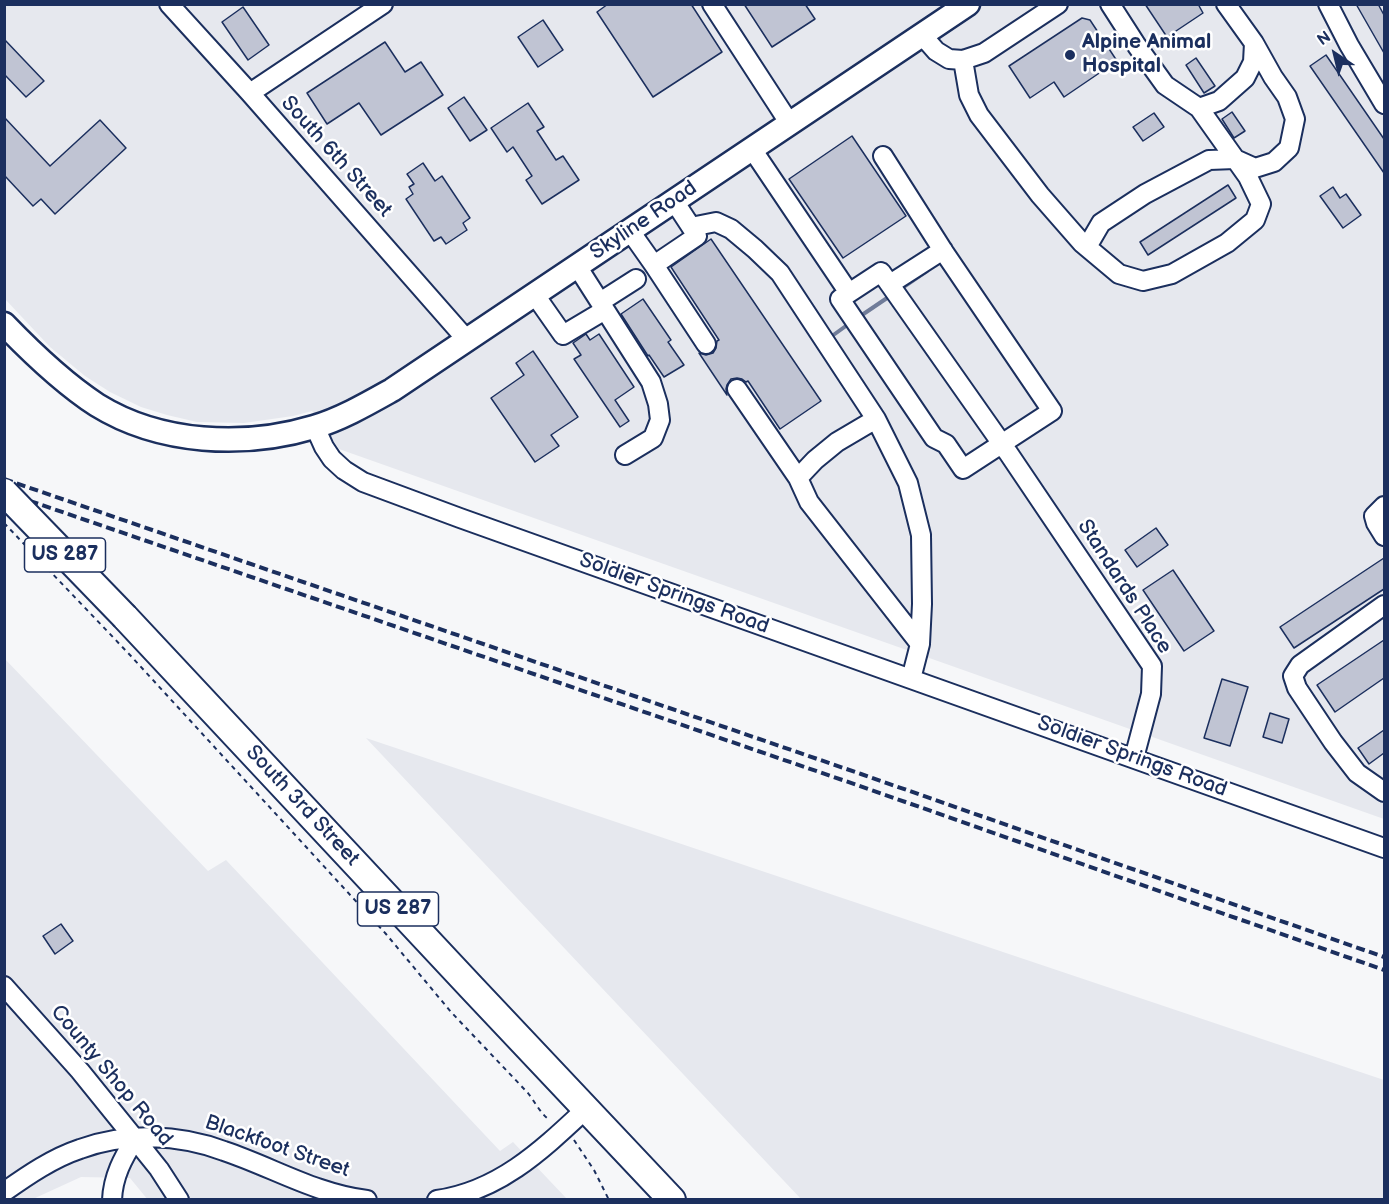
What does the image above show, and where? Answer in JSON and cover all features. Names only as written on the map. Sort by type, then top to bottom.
[{"type":"highway","name":"South 3rd Street","points":[[4,492],[125,617],[672,1200]]},
{"type":"main road","name":"Skyline Road","points":[[315,427],[352,412],[392,390],[968,4]]},
{"type":"main road","points":[[4,324],[45,364],[90,400],[128,420],[151,428],[182,436],[252,440],[315,427]]},
{"type":"street","name":"South 6th Street","points":[[170,4],[467,340]]},
{"type":"street","points":[[250,93],[383,4]]},
{"type":"street","points":[[712,4],[790,124]]},
{"type":"street","points":[[922,35],[936,51],[949,59],[963,60],[984,53],[1058,4]]},
{"type":"street","points":[[963,60],[969,95],[979,115],[1040,195],[1087,247],[1119,274],[1143,281],[1172,274],[1227,243],[1255,220],[1261,204],[1248,177],[1199,108],[1166,85],[1110,4]]},
{"type":"street","points":[[1087,247],[1101,223],[1145,195],[1209,160],[1235,159],[1256,168],[1274,162],[1288,148],[1295,119],[1287,97],[1254,43],[1226,4]]},
{"type":"street","points":[[1328,4],[1384,104]]},
{"type":"street","points":[[1199,108],[1219,101],[1245,78],[1253,62],[1254,43]]},
{"type":"street","points":[[752,149],[849,293]]},
{"type":"street","points":[[883,156],[943,250],[1052,411],[1006,448],[963,469],[946,444],[934,438],[840,299],[881,272],[890,284],[943,250]]},
{"type":"street","points":[[654,266],[697,236],[674,201]]},
{"type":"street","points":[[691,227],[716,222],[731,229],[780,273],[876,419],[908,483],[921,536],[920,644],[911,679]]},
{"type":"street","points":[[630,231],[706,344]]},
{"type":"street","points":[[577,266],[651,382],[658,404],[660,420],[653,438],[625,455]]},
{"type":"street","points":[[535,295],[563,335],[636,279]]},
{"type":"street","name":"Standards Place","points":[[890,284],[1006,448],[1152,666],[1151,694],[1134,758]]},
{"type":"street","points":[[737,389],[798,478],[809,502],[920,644]]},
{"type":"street","points":[[798,478],[837,442],[876,419]]},
{"type":"street","name":"Soldier Springs Road","points":[[315,427],[332,459],[363,482],[1384,848]]},
{"type":"street","points":[[1384,506],[1374,516],[1384,536]]},
{"type":"street","points":[[1384,605],[1300,665],[1293,676],[1297,688],[1357,773],[1384,792]]},
{"type":"street","name":"County Shop Road","points":[[4,986],[80,1071],[135,1138],[179,1200]]},
{"type":"street","points":[[437,1200],[452,1198],[484,1186],[518,1168],[546,1147],[587,1108]]},
{"type":"street","name":"Blackfoot Street","points":[[4,1192],[23,1178],[79,1149],[106,1141],[162,1137],[224,1150],[302,1183],[367,1200]]},
{"type":"street","points":[[112,1200],[114,1180],[135,1138]]},
{"type":"path","points":[[4,523],[386,934],[451,1012],[527,1092],[543,1116],[566,1128],[594,1170],[609,1200]]},
{"type":"shaded area","points":[[5,5],[1384,5],[1384,819],[339,449],[312,411],[244,423],[197,422],[141,407],[110,392],[85,376],[50,347],[5,299]]},
{"type":"shaded area","points":[[4,658],[208,871],[226,860],[500,1151],[513,1142],[567,1199],[148,1200],[130,1178],[81,1177],[33,1199],[5,1199]]},
{"type":"shaded area","points":[[366,738],[1384,1080],[1384,1199],[801,1199]]},
{"type":"building","points":[[608,4],[691,4],[722,52],[653,97],[597,12]]},
{"type":"building","points":[[744,4],[805,4],[815,19],[772,47]]},
{"type":"building","points":[[1145,4],[1198,4],[1203,13],[1167,37]]},
{"type":"building","points":[[1356,4],[1378,4],[1384,15],[1384,53]]},
{"type":"building","points":[[243,7],[269,45],[248,60],[222,22]]},
{"type":"building","name":"Alpine Animal Hospital","points":[[1082,18],[1090,20],[1117,61],[1064,97],[1054,82],[1030,98],[1009,66]]},
{"type":"building","points":[[543,20],[563,50],[538,67],[518,37]]},
{"type":"building","points":[[4,39],[44,81],[26,97],[4,74]]},
{"type":"building","points":[[385,42],[405,72],[421,62],[443,95],[381,135],[359,103],[327,124],[307,93]]},
{"type":"building","points":[[1326,55],[1384,139],[1384,173],[1310,66]]},
{"type":"building","points":[[1196,58],[1215,86],[1204,93],[1186,65]]},
{"type":"building","points":[[464,97],[487,130],[470,141],[448,108]]},
{"type":"building","points":[[528,103],[544,127],[537,131],[556,160],[563,156],[579,180],[542,204],[526,180],[532,176],[513,147],[507,152],[491,128]]},
{"type":"building","points":[[1232,112],[1245,131],[1234,138],[1222,119]]},
{"type":"building","points":[[1154,113],[1164,127],[1143,141],[1133,127]]},
{"type":"building","points":[[4,117],[50,166],[100,120],[126,148],[55,214],[41,199],[33,206],[4,175]]},
{"type":"building","points":[[852,136],[906,216],[843,258],[789,179]]},
{"type":"building","points":[[423,163],[435,181],[442,176],[470,218],[463,223],[467,230],[446,244],[441,237],[434,241],[406,199],[413,194],[409,187],[414,184],[407,174]]},
{"type":"building","points":[[1228,185],[1236,198],[1148,255],[1140,242]]},
{"type":"building","points":[[1333,187],[1340,198],[1346,194],[1361,215],[1343,228],[1320,196]]},
{"type":"building","points":[[711,239],[821,401],[780,429],[748,381],[731,379],[726,389],[727,395],[699,353],[706,355],[713,353],[719,340],[671,267]]},
{"type":"building","points":[[643,299],[671,340],[668,342],[684,365],[664,377],[621,314]]},
{"type":"building","points":[[586,334],[590,340],[599,334],[634,387],[615,400],[629,421],[620,427],[574,359],[581,355],[573,343]]},
{"type":"building","points":[[533,351],[578,417],[551,435],[559,446],[535,462],[491,398],[524,375],[516,363]]},
{"type":"building","points":[[1156,528],[1168,545],[1137,567],[1125,550]]},
{"type":"building","points":[[1384,558],[1384,589],[1294,648],[1280,627]]},
{"type":"building","points":[[1173,570],[1214,631],[1184,651],[1143,590]]},
{"type":"building","points":[[1384,640],[1384,678],[1335,712],[1317,685]]},
{"type":"building","points":[[1222,679],[1248,687],[1230,746],[1204,738]]},
{"type":"building","points":[[1270,713],[1289,719],[1282,743],[1263,737]]},
{"type":"building","points":[[1384,730],[1384,753],[1369,764],[1358,748]]},
{"type":"building","points":[[61,924],[73,941],[55,954],[43,936]]},
{"type":"waterway","points":[[899,290],[927,271]]},
{"type":"waterway","points":[[859,317],[890,296]]},
{"type":"waterway","points":[[832,336],[850,323]]},
{"type":"railway","points":[[4,479],[1384,957]]},
{"type":"railway","points":[[4,492],[857,785],[1384,970]]},
{"type":"place","name":"Alpine Animal Hospital","points":[[1070,55]]}]
